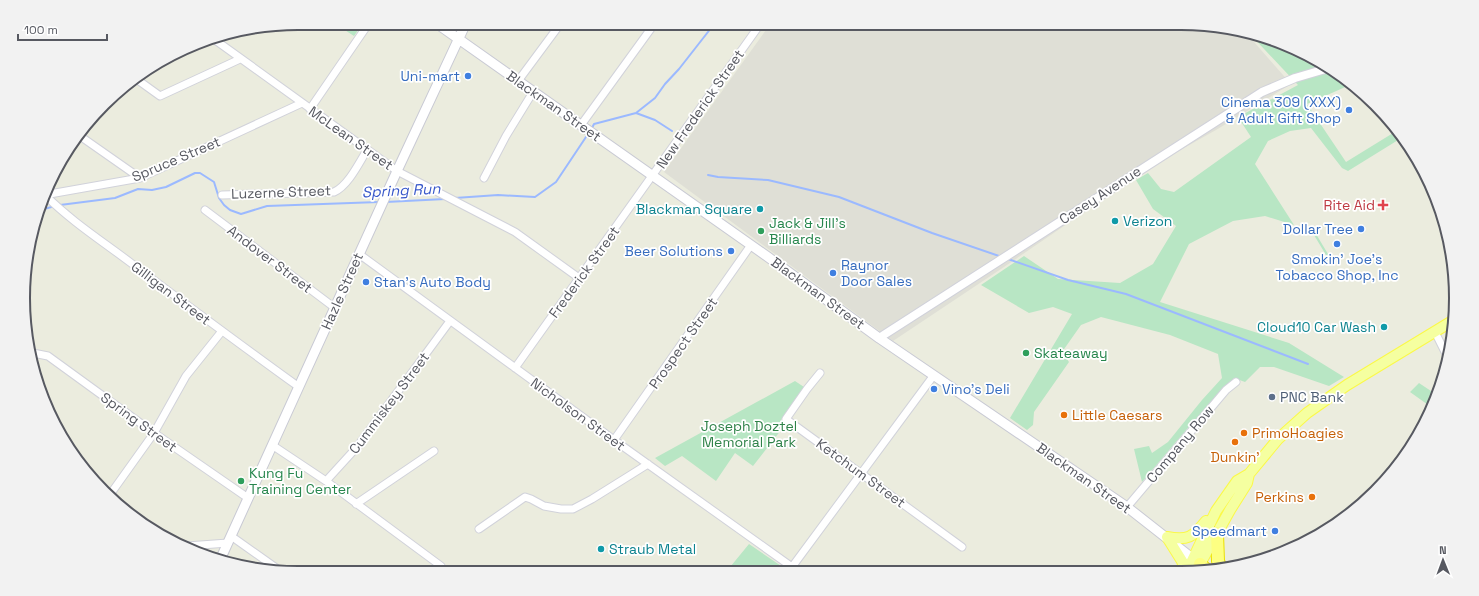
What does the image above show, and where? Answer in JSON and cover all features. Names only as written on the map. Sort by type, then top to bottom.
[{"type":"highway","points":[[1216,533],[1219,563]]},
{"type":"main road","name":"Blackman Street","points":[[446,30],[653,175],[879,338],[1127,508],[1167,537],[1198,565]]},
{"type":"main road","name":"Hazle Street","points":[[222,555],[386,193],[462,30]]},
{"type":"main road","points":[[1167,537],[1182,539],[1195,535],[1216,511],[1237,481],[1249,474],[1278,439],[1307,413],[1352,382],[1448,324]]},
{"type":"main road","points":[[1200,565],[1216,533],[1247,483],[1249,474]]},
{"type":"main road","points":[[1199,565],[1216,511]]},
{"type":"main road","points":[[1167,537],[1184,566]]},
{"type":"street","points":[[310,109],[364,30]]},
{"type":"street","points":[[518,81],[556,30]]},
{"type":"street","points":[[587,130],[651,30]]},
{"type":"street","name":"New Frederick Street","points":[[653,175],[756,30]]},
{"type":"street","name":"McLean Street","points":[[218,42],[397,170],[460,205],[515,232],[579,278]]},
{"type":"street","points":[[140,82],[160,96],[240,59]]},
{"type":"street","name":"Casey Avenue","points":[[879,338],[1262,92],[1280,83],[1322,70]]},
{"type":"street","points":[[484,178],[506,136],[533,92]]},
{"type":"street","name":"Spruce Street","points":[[50,194],[140,178],[302,103]]},
{"type":"street","points":[[83,138],[140,178]]},
{"type":"street","name":"Luzerne Street","points":[[222,195],[334,192],[340,189],[346,182],[367,150]]},
{"type":"street","name":"Frederick Street","points":[[515,368],[653,175]]},
{"type":"street","name":"Gilligan Street","points":[[49,198],[222,331],[299,387]]},
{"type":"street","name":"Andover Street","points":[[205,210],[335,308]]},
{"type":"street","name":"Prospect Street","points":[[614,440],[751,245]]},
{"type":"street","name":"Nicholson Street","points":[[359,254],[614,440],[792,566]]},
{"type":"street","name":"Cummiskey Street","points":[[326,481],[357,447],[450,321]]},
{"type":"street","points":[[112,492],[154,433],[186,376],[222,331]]},
{"type":"street","points":[[1435,332],[1444,350]]},
{"type":"street","name":"Spring Street","points":[[36,354],[48,356],[154,433],[248,498]]},
{"type":"street","name":"Ketchum Street","points":[[820,373],[806,389],[786,419],[962,547]]},
{"type":"street","points":[[798,566],[862,473],[934,375]]},
{"type":"street","name":"Company Row","points":[[1127,508],[1226,390],[1236,382]]},
{"type":"street","points":[[272,445],[326,481],[441,566]]},
{"type":"street","points":[[356,504],[434,451]]},
{"type":"street","points":[[479,530],[525,497],[544,506],[561,509],[573,509],[592,499],[648,464]]},
{"type":"street","points":[[193,545],[230,540],[270,564]]},
{"type":"shaded area","points":[[766,30],[1181,30],[1216,32],[1252,40],[1291,84],[1216,130],[1152,166],[893,341],[664,172]]},
{"type":"green space","points":[[345,30],[358,30],[354,36]]},
{"type":"green space","points":[[1257,41],[1284,50],[1300,58],[1330,75],[1346,87],[1307,104],[1346,162],[1393,133],[1398,140],[1348,171],[1342,168],[1311,128],[1290,131],[1268,141],[1255,164],[1294,225],[1265,216],[1233,221],[1189,244],[1160,302],[1289,343],[1344,377],[1329,386],[1274,367],[1260,367],[1245,382],[1234,378],[1193,422],[1142,482],[1134,449],[1149,446],[1152,453],[1168,442],[1222,378],[1218,354],[1170,335],[1101,317],[1081,325],[1062,352],[1069,362],[1034,412],[1033,425],[1027,430],[1010,418],[1072,314],[1053,307],[1029,313],[981,285],[1024,256],[1058,279],[1120,283],[1153,264],[1176,226],[1153,209],[1136,180],[1148,173],[1161,189],[1174,192],[1251,137],[1238,117],[1298,85]]},
{"type":"green space","points":[[1316,231],[1318,233],[1316,234],[1331,259],[1329,260],[1314,235]]},
{"type":"green space","name":"Joseph Doztel Memorial Park","points":[[795,381],[804,387],[781,420],[785,425],[753,466],[735,453],[716,481],[682,456],[665,466],[655,458]]},
{"type":"green space","points":[[1419,383],[1432,392],[1427,404],[1410,392]]},
{"type":"green space","points":[[749,544],[781,566],[731,566]]},
{"type":"waterway","name":"Spring Run","points":[[591,130],[594,124],[636,113],[655,98],[710,30]]},
{"type":"waterway","points":[[636,113],[655,120],[672,131]]},
{"type":"waterway","name":"Spring Run","points":[[455,198],[498,195],[535,197],[556,182],[588,134]]},
{"type":"waterway","name":"Spring Run","points":[[60,205],[115,198],[138,189],[152,190],[166,187],[195,173],[200,173],[214,182],[219,198],[224,205],[230,210],[241,214],[267,206],[379,202]]},
{"type":"waterway","points":[[708,175],[768,180],[839,197],[932,233],[1002,257]]},
{"type":"waterway","name":"Spring Run","points":[[386,202],[445,199]]},
{"type":"waterway","name":"Spring Run","points":[[45,209],[55,206]]},
{"type":"waterway","points":[[1008,259],[1068,280],[1126,294],[1308,364]]},
{"type":"place","name":"Uni-mart","points":[[468,76]]},
{"type":"place","name":"Cinema 309 (XXX) & Adult Gift Shop","points":[[1349,110]]},
{"type":"place","name":"Rite Aid","points":[[1383,205]]},
{"type":"place","name":"Blackman Square","points":[[760,209]]},
{"type":"place","name":"Verizon","points":[[1115,221]]},
{"type":"place","name":"Dollar Tree","points":[[1361,229]]},
{"type":"place","name":"Jack & Jill's Billiards","points":[[761,231]]},
{"type":"place","name":"Smokin' Joe's Tobacco Shop, Inc","points":[[1337,244]]},
{"type":"place","name":"Beer Solutions","points":[[731,251]]},
{"type":"place","name":"Raynor Door Sales","points":[[833,273]]},
{"type":"place","name":"Stan's Auto Body","points":[[366,282]]},
{"type":"place","name":"Cloud10 Car Wash","points":[[1384,327]]},
{"type":"place","name":"Skateaway","points":[[1026,353]]},
{"type":"place","name":"Vino's Deli","points":[[934,389]]},
{"type":"place","name":"PNC Bank","points":[[1272,397]]},
{"type":"place","name":"Little Caesars","points":[[1064,415]]},
{"type":"place","name":"PrimoHoagies","points":[[1244,433]]},
{"type":"place","name":"Dunkin'","points":[[1235,442]]},
{"type":"place","name":"Kung Fu Training Center","points":[[241,481]]},
{"type":"place","name":"Perkins","points":[[1312,497]]},
{"type":"place","name":"Speedmart","points":[[1275,531]]},
{"type":"place","name":"Straub Metal","points":[[601,549]]}]
